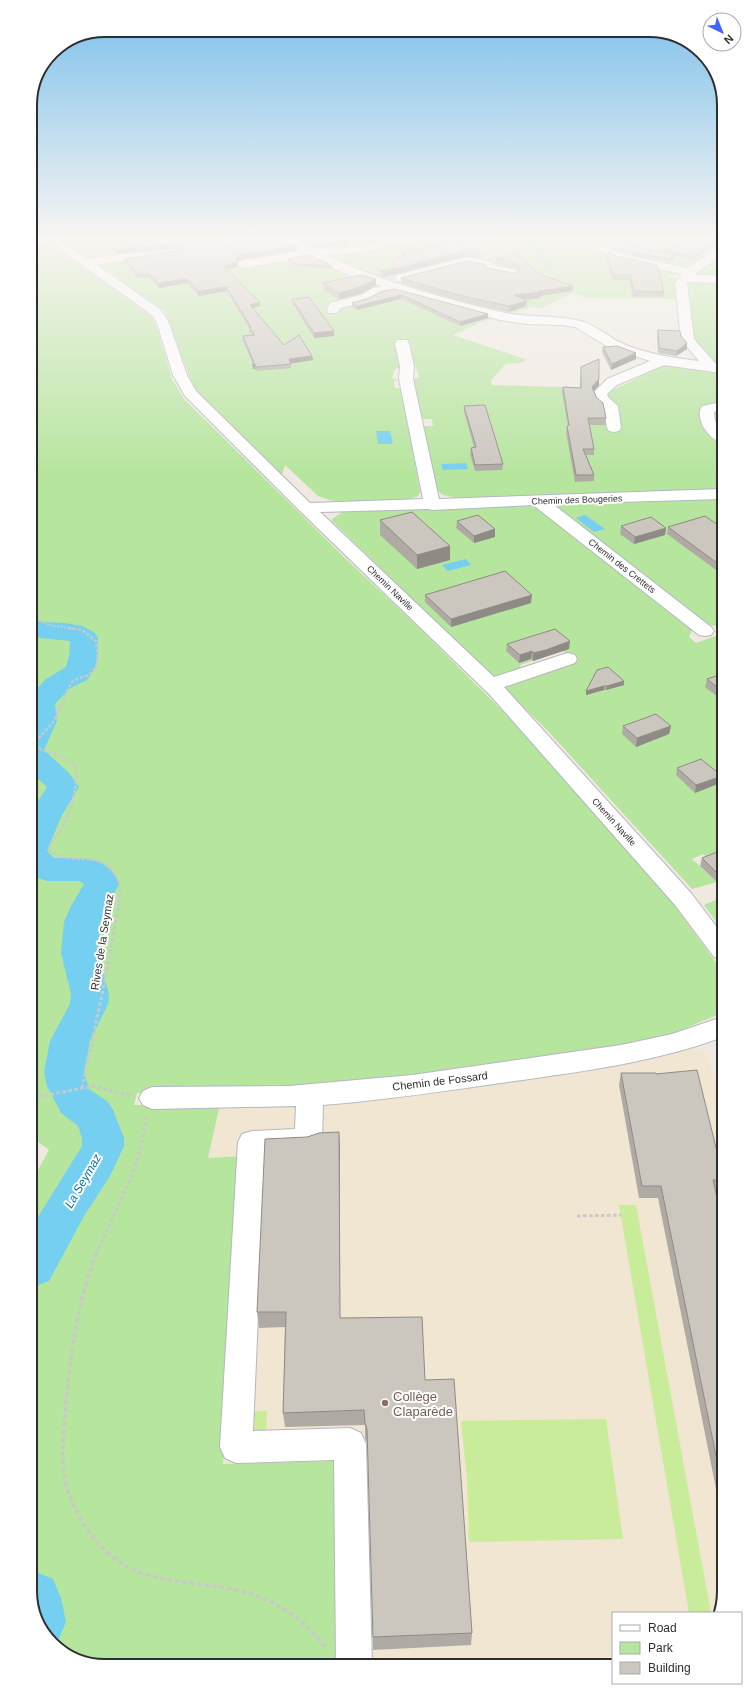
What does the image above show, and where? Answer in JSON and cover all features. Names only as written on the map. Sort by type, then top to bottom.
[{"type":"street","name":"Chemin Naville","points":[[159,316],[163,323],[180,375],[190,393],[306,508],[490,685],[683,899],[717,944]]},
{"type":"street","points":[[504,316],[515,319],[561,321],[578,324],[591,330],[613,344],[662,361],[716,369]]},
{"type":"street","points":[[515,319],[521,316]]},
{"type":"street","points":[[685,316],[688,340],[716,369]]},
{"type":"street","points":[[402,344],[407,366],[406,379],[432,505]]},
{"type":"street","points":[[614,428],[611,406],[602,399],[600,393],[612,382],[662,361]]},
{"type":"street","points":[[717,407],[707,409],[708,422],[717,433]]},
{"type":"street","name":"Chemin des Bougeries","points":[[306,508],[432,505],[717,494]]},
{"type":"street","name":"Chemin des Crettets","points":[[538,501],[705,631]]},
{"type":"street","points":[[490,685],[568,659]]},
{"type":"street","name":"Chemin de Fossard","points":[[152,1098],[235,1098],[310,1095],[417,1085],[603,1059],[647,1050],[703,1035],[717,1029]]},
{"type":"street","points":[[310,1095],[308,1140],[252,1142],[236,1447],[350,1444],[341,1657]]},
{"type":"path","name":"Rives de la Seymaz","points":[[37,619],[50,625],[82,630],[96,641],[99,659],[95,670],[88,675],[74,680],[71,683],[54,721],[37,739]]},
{"type":"path","name":"Rives de la Seymaz","points":[[37,747],[41,751],[70,761],[76,769],[75,791],[63,825],[50,845],[49,850],[56,856],[64,859],[92,859],[100,862],[109,866],[119,880],[118,901],[112,945],[82,1088]]},
{"type":"path","points":[[37,1097],[93,1086],[124,1095],[152,1098],[132,1176],[117,1209],[104,1232],[86,1286],[76,1334],[67,1390],[63,1451],[64,1472],[67,1487],[81,1519],[102,1548],[115,1559],[132,1569],[154,1577],[256,1595],[289,1612],[341,1657]]},
{"type":"path","points":[[577,1216],[620,1215]]},
{"type":"shaded area","name":"Collège Claparède","points":[[693,1045],[707,1054],[717,1089],[717,1591],[714,1612],[612,1612],[612,1659],[235,1659],[48,1508],[220,1104],[414,1093],[651,1058],[673,1053]]},
{"type":"green space","points":[[37,316],[151,316],[156,325],[172,379],[184,399],[538,746],[668,896],[717,964],[717,1015],[664,1037],[629,1047],[439,1077],[236,1093],[137,1093],[134,1105],[220,1104],[208,1158],[243,1156],[223,1464],[339,1461],[342,1659],[101,1659],[92,1658],[71,1650],[48,1629],[38,1604],[37,1591],[37,1172],[49,1150],[37,1141]]},
{"type":"green space","points":[[167,316],[489,316],[495,318],[481,322],[453,335],[527,360],[521,363],[506,364],[491,380],[492,385],[602,388],[605,397],[605,394],[666,364],[710,370],[717,373],[717,489],[457,498],[443,495],[437,490],[423,426],[433,426],[432,419],[422,419],[413,380],[419,377],[416,367],[403,367],[395,369],[392,378],[399,381],[394,381],[395,388],[401,388],[420,492],[418,496],[407,500],[343,502],[329,500],[318,496],[285,465],[282,475],[195,391]]},
{"type":"green space","points":[[690,316],[717,316],[717,365],[694,341]]},
{"type":"green space","points":[[717,499],[717,626],[704,624],[556,510],[559,505]]},
{"type":"green space","points":[[530,506],[540,509],[693,628],[689,637],[696,643],[717,635],[717,859],[711,862],[703,854],[692,859],[717,882],[692,889],[547,730],[501,685],[574,661],[563,651],[520,665],[521,671],[500,679],[493,677],[331,520],[342,512]]},
{"type":"green space","points":[[717,899],[717,922],[704,905]]},
{"type":"green space","points":[[619,1205],[636,1205],[711,1612],[689,1612]]},
{"type":"green space","points":[[244,1411],[267,1411],[266,1433],[243,1433]]},
{"type":"green space","points":[[606,1419],[623,1539],[469,1542],[467,1479],[461,1421]]},
{"type":"water","points":[[376,431],[390,431],[393,444],[378,444]]},
{"type":"water","points":[[466,463],[468,469],[443,470],[441,464]]},
{"type":"water","points":[[585,515],[605,529],[594,532],[576,518]]},
{"type":"water","points":[[466,559],[471,565],[448,571],[442,565]]},
{"type":"building","points":[[244,316],[259,316],[284,345],[299,335],[312,356],[289,359],[291,364],[256,367],[255,364],[252,364],[254,363],[243,336],[255,335],[249,328],[251,327]]},
{"type":"building","points":[[303,316],[323,316],[334,331],[314,333]]},
{"type":"building","points":[[447,316],[480,316],[460,322]]},
{"type":"building","points":[[658,330],[680,331],[681,336],[687,343],[677,351],[659,348]]},
{"type":"building","points":[[617,346],[636,353],[612,364],[603,347]]},
{"type":"building","points":[[599,359],[599,379],[592,387],[596,397],[603,403],[606,418],[588,418],[594,449],[583,449],[594,475],[576,475],[567,426],[569,425],[563,387],[581,388],[581,367]]},
{"type":"building","points":[[485,405],[503,464],[475,465],[471,448],[476,447],[464,406]]},
{"type":"building","points":[[412,512],[450,546],[417,555],[380,520]]},
{"type":"building","points":[[478,515],[495,529],[474,536],[457,521]]},
{"type":"building","points":[[705,516],[717,524],[717,563],[668,527]]},
{"type":"building","points":[[651,517],[666,528],[635,537],[621,526]]},
{"type":"building","points":[[505,571],[532,595],[451,619],[425,595]]},
{"type":"building","points":[[555,629],[570,641],[546,650],[533,653],[532,651],[520,655],[507,644]]},
{"type":"building","points":[[608,667],[624,681],[586,691],[597,670]]},
{"type":"building","points":[[717,676],[717,687],[707,679]]},
{"type":"building","points":[[656,714],[671,726],[637,738],[623,726]]},
{"type":"building","points":[[701,759],[717,772],[717,778],[696,785],[677,768]]},
{"type":"building","points":[[717,852],[717,873],[702,858]]},
{"type":"building","points":[[697,1070],[717,1152],[717,1180],[713,1180],[717,1198],[717,1461],[661,1186],[642,1186],[621,1073],[656,1074]]},
{"type":"building","points":[[339,1132],[340,1318],[422,1317],[425,1380],[454,1379],[472,1633],[373,1637],[367,1429],[364,1410],[283,1413],[286,1312],[257,1312],[265,1139],[307,1137],[319,1133]]},
{"type":"waterway","name":"La Seymaz","points":[[37,630],[72,632],[84,638],[83,660],[78,672],[56,685],[40,703],[42,721],[37,732]]},
{"type":"waterway","name":"La Seymaz","points":[[37,761],[58,780],[63,787],[44,817],[37,835]]},
{"type":"waterway","name":"La Seymaz","points":[[37,862],[47,869],[76,869],[92,873],[100,878],[102,884],[99,892],[89,906],[82,922],[79,953],[90,994],[89,1004],[70,1041],[64,1072],[67,1086],[75,1101],[93,1114],[98,1122],[103,1138],[103,1146],[95,1163],[69,1203],[37,1260]]},
{"type":"place","name":"Collège Claparède","points":[[385,1403]]}]
